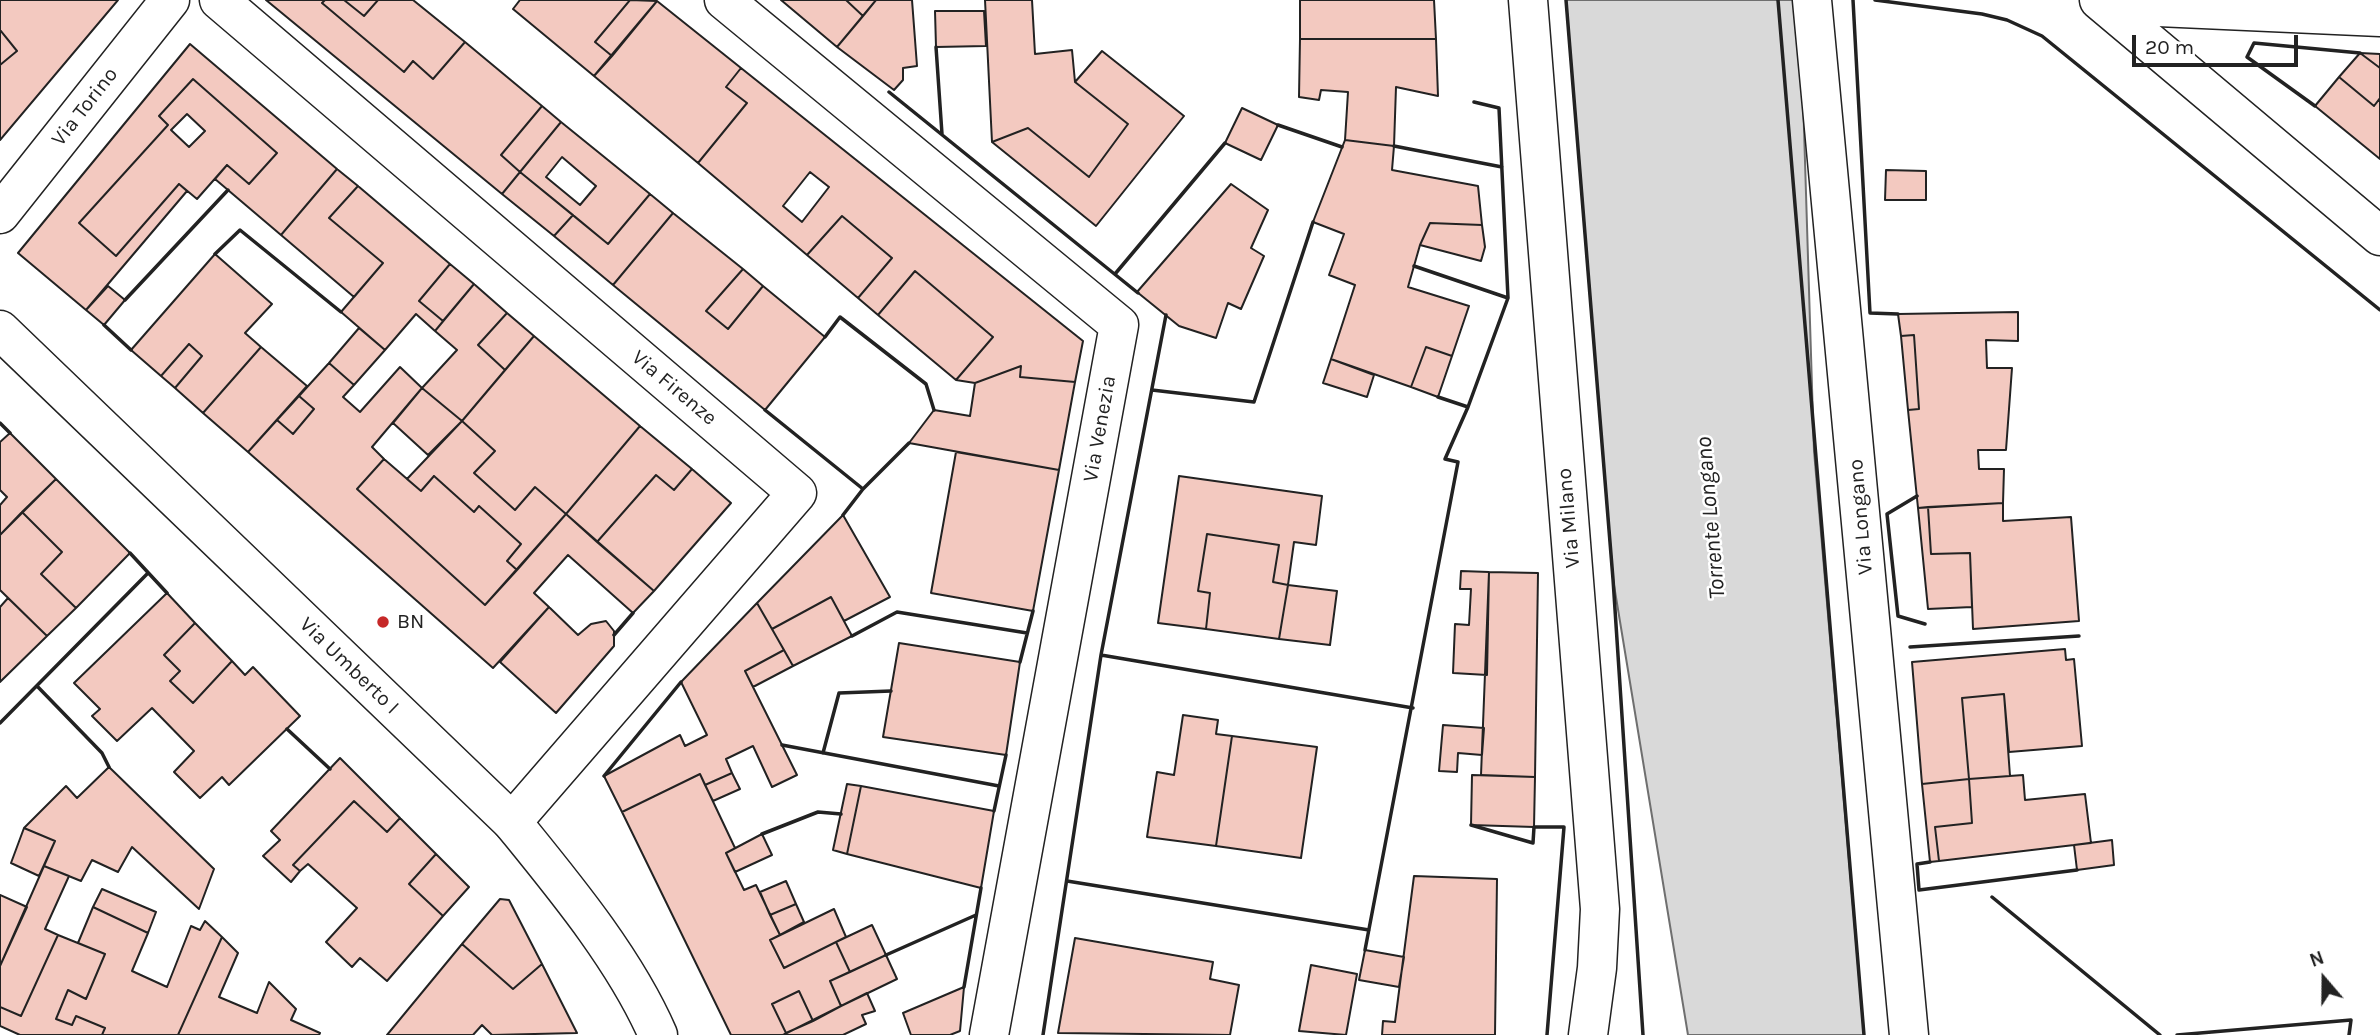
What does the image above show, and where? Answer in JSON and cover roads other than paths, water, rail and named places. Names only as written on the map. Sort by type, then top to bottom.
[{"type":"street","name":"Via Torino","points":[[0,214],[170,0]]},
{"type":"street","name":"Via Firenze","points":[[219,0],[797,492],[512,822]]},
{"type":"street","name":"Via Venezia","points":[[724,0],[1119,325],[989,1035]]},
{"type":"street","name":"Via Milano","points":[[1528,0],[1600,909],[1597,968],[1588,1035]]},
{"type":"street","name":"Via Longano","points":[[1812,0],[1909,1035]]},
{"type":"street","points":[[2102,0],[2158,7],[2380,17]]},
{"type":"street","points":[[2102,0],[2380,236]]},
{"type":"street","name":"Via Umberto I","points":[[0,330],[512,822],[570,894],[618,965],[658,1035]]},
{"type":"water","name":"Torrente Longano","points":[[1566,0],[1800,0],[1814,451],[1864,1035],[1688,1035],[1613,579]]},
{"type":"place","name":"BN","points":[[383,622]]}]
